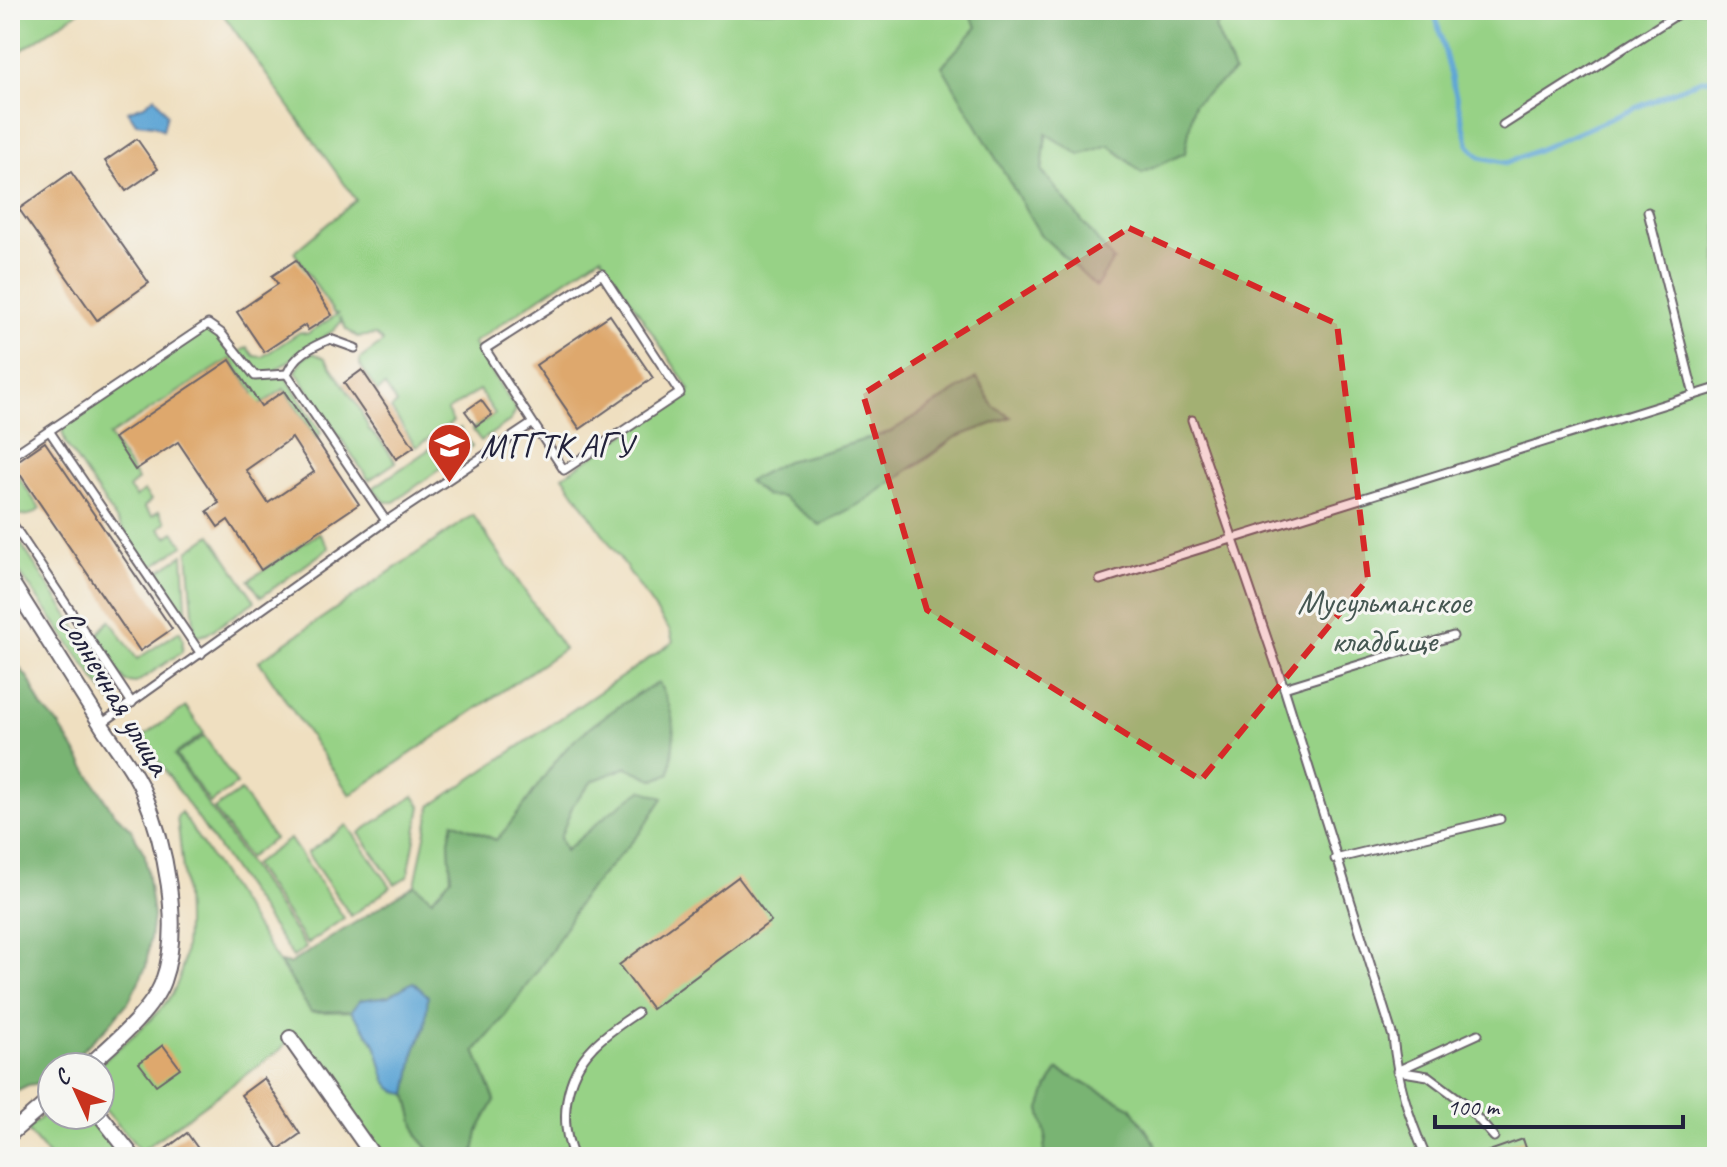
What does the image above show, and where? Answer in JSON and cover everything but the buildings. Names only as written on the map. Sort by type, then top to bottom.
[{"type":"street","name":"Солнечная улица","points":[[10,580],[142,789],[160,843],[171,904],[170,946],[163,982],[149,1004],[105,1051]]},
{"type":"street","points":[[290,1038],[374,1157]]},
{"type":"street","points":[[10,1134],[36,1112]]},
{"type":"street","points":[[113,1131],[133,1157]]},
{"type":"lane","points":[[1503,125],[1684,10]]},
{"type":"lane","points":[[1648,212],[1694,395]]},
{"type":"lane","points":[[602,274],[680,393],[564,470],[533,423],[485,349],[602,274]]},
{"type":"lane","points":[[10,457],[208,324],[221,333],[255,376],[287,374]]},
{"type":"lane","points":[[287,374],[291,364],[311,346],[330,339],[355,348]]},
{"type":"lane","points":[[287,374],[386,521]]},
{"type":"lane","points":[[1100,580],[1717,388]]},
{"type":"lane","points":[[1192,420],[1284,688],[1393,1037],[1406,1111],[1426,1157]]},
{"type":"lane","points":[[101,724],[386,521],[533,423]]},
{"type":"lane","points":[[50,432],[201,654]]},
{"type":"lane","points":[[10,520],[132,703]]},
{"type":"lane","points":[[1284,688],[1453,636]]},
{"type":"lane","points":[[1335,859],[1500,819]]},
{"type":"lane","points":[[574,1157],[568,1145],[564,1105],[576,1072],[592,1048],[637,1013]]},
{"type":"lane","points":[[1397,1071],[1478,1034]]},
{"type":"lane","points":[[1397,1071],[1428,1076],[1463,1102],[1494,1137]]},
{"type":"highlighted area","points":[[1129,228],[1337,324],[1368,579],[1201,780],[927,610],[863,394]]},
{"type":"green space","points":[[10,10],[81,10],[10,58]]},
{"type":"green space","name":"Мусульманское кладбище","points":[[220,10],[966,10],[977,27],[997,157],[1040,233],[1113,260],[1042,171],[1046,134],[1184,154],[1194,104],[1233,72],[1215,28],[1228,10],[1717,10],[1717,1157],[1158,1157],[1156,1145],[1131,1107],[1059,1070],[1040,1109],[1046,1136],[1043,1157],[473,1157],[478,1131],[495,1100],[475,1051],[502,1020],[552,950],[583,896],[639,834],[662,799],[608,814],[566,852],[560,838],[573,804],[592,781],[627,767],[655,780],[639,692],[566,749],[496,840],[453,822],[449,841],[451,878],[432,899],[415,885],[431,806],[673,642],[670,631],[563,476],[690,390],[601,256],[473,343],[516,410],[511,420],[481,441],[472,429],[495,414],[479,390],[447,411],[453,422],[416,447],[391,409],[397,404],[385,386],[377,392],[360,365],[360,359],[383,342],[376,335],[357,337],[346,329],[340,317],[341,322],[334,330],[277,369],[276,376],[285,376],[321,433],[317,439],[284,389],[212,437],[204,426],[254,393],[230,359],[109,436],[138,480],[129,488],[136,497],[144,491],[151,500],[144,507],[152,516],[159,511],[166,522],[159,528],[167,537],[174,532],[184,545],[149,569],[66,444],[62,431],[66,424],[208,327],[219,334],[235,355],[247,347],[254,356],[262,357],[300,332],[307,334],[338,314],[334,313],[294,252],[356,200]],"holes":[[[977,378],[994,407],[1010,417],[954,438],[917,466],[804,510],[782,497],[786,461],[890,432]]]},
{"type":"green space","points":[[966,10],[1228,10],[1215,28],[1234,72],[1194,104],[1185,153],[1142,173],[1109,145],[1080,155],[1046,134],[1042,171],[1113,260],[1096,287],[1040,234],[942,66],[977,27]]},
{"type":"green space","points":[[313,353],[325,358],[361,411],[369,430],[396,462],[369,480],[296,372],[303,358]]},
{"type":"green space","points":[[977,378],[994,407],[1011,417],[954,438],[863,502],[820,525],[782,497],[766,496],[748,481],[786,461],[890,432]]},
{"type":"green space","points":[[460,428],[472,446],[394,502],[385,502],[373,488]]},
{"type":"green space","points":[[10,464],[40,509],[32,514],[21,515],[10,510]]},
{"type":"green space","points":[[473,515],[564,649],[350,795],[259,661]]},
{"type":"green space","points":[[10,527],[116,688],[117,703],[111,702],[10,559]]},
{"type":"green space","points":[[319,533],[329,548],[261,597],[249,580]]},
{"type":"green space","points":[[211,535],[255,601],[207,634],[195,637],[188,551]]},
{"type":"green space","points":[[183,555],[187,624],[153,575]]},
{"type":"green space","points":[[110,620],[137,659],[180,631],[182,652],[136,683],[126,682],[99,644],[99,633]]},
{"type":"green space","points":[[10,656],[29,679],[42,707],[59,725],[113,812],[131,829],[145,855],[153,916],[146,967],[129,1001],[81,1051],[36,1051],[36,1084],[10,1094]]},
{"type":"green space","points":[[659,683],[674,727],[670,773],[655,780],[627,767],[592,781],[573,805],[560,838],[565,851],[642,790],[663,798],[639,834],[583,896],[552,950],[502,1020],[475,1051],[495,1100],[478,1131],[473,1157],[436,1157],[418,1137],[407,1094],[415,1050],[425,1027],[413,982],[389,996],[360,1000],[351,1011],[311,1012],[280,962],[289,964],[415,885],[432,899],[451,878],[449,841],[453,822],[496,840],[555,762],[582,733],[636,695]]},
{"type":"green space","points":[[186,707],[204,733],[174,755],[306,948],[293,957],[142,737]]},
{"type":"green space","points":[[204,736],[237,784],[210,803],[176,755]]},
{"type":"green space","points":[[241,791],[274,839],[248,858],[214,809]]},
{"type":"green space","points":[[414,796],[421,806],[408,876],[395,884],[359,833]]},
{"type":"green space","points":[[181,812],[311,1012],[351,1011],[369,1034],[388,1084],[392,1089],[407,1094],[418,1137],[436,1157],[374,1157],[290,1038],[281,1049],[141,1151],[116,1122],[115,1051],[157,1013],[172,994],[180,977],[186,908],[177,817]]},
{"type":"green space","points":[[347,825],[391,887],[351,916],[307,853]]},
{"type":"green space","points":[[290,839],[344,918],[307,944],[253,865]]},
{"type":"green space","points":[[1058,1070],[1131,1107],[1156,1145],[1158,1157],[1043,1157],[1046,1136],[1040,1109]]},
{"type":"green space","points":[[36,1122],[36,1131],[105,1131],[123,1154],[118,1157],[49,1157],[27,1130]]},
{"type":"water","points":[[155,97],[167,114],[163,130],[154,125],[136,123],[128,111]]},
{"type":"water","points":[[413,982],[428,996],[425,1027],[415,1050],[407,1094],[392,1089],[388,1084],[375,1044],[351,1011],[360,1000],[389,996]]},
{"type":"waterway","points":[[1434,10],[1469,146],[1480,157],[1507,163],[1701,80],[1717,80]]},
{"type":"place","name":"МГГТК АГУ","points":[[449,484]]}]
